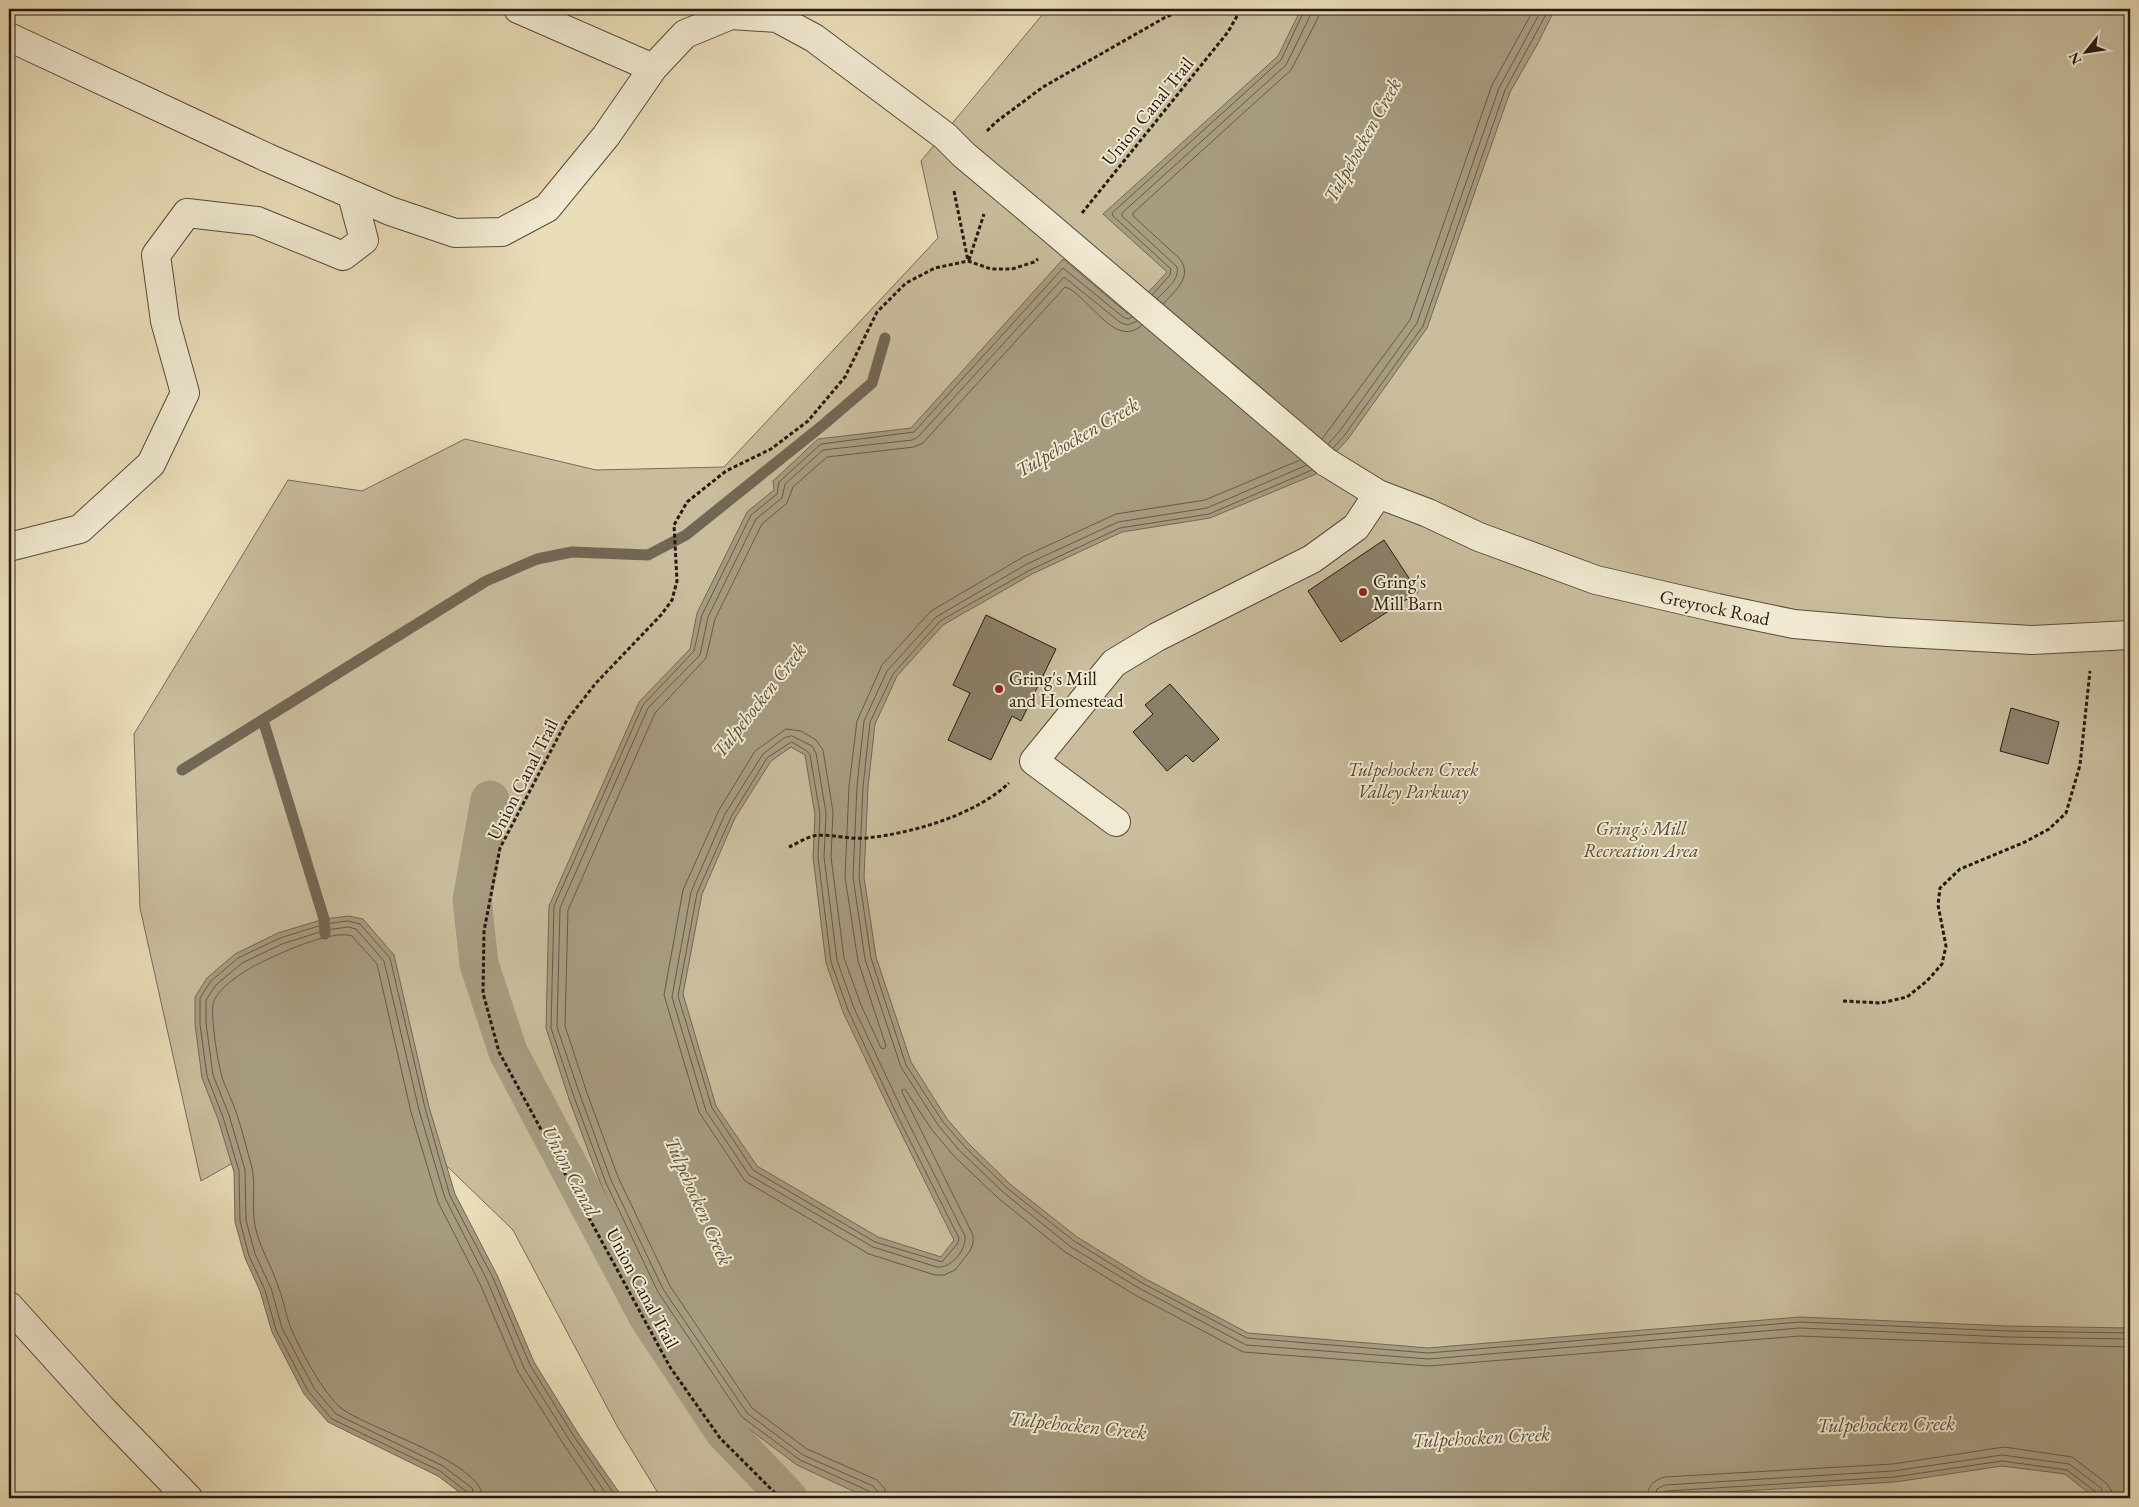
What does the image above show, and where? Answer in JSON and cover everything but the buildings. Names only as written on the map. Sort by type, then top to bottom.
[{"type":"street","points":[[518,9],[653,68]]},
{"type":"street","name":"Greyrock Road","points":[[9,37],[259,154],[390,211],[454,233],[502,232],[547,208],[606,136],[653,68],[685,34],[731,15],[777,18],[814,38],[946,136],[964,155],[1326,462],[1378,494],[1428,512],[1479,537],[1596,580],[1794,624],[1888,632],[2032,640],[2130,635]]},
{"type":"street","points":[[9,547],[80,529],[151,464],[185,393],[165,320],[156,255],[187,213],[257,221],[343,256],[364,240],[352,194]]},
{"type":"street","points":[[1116,822],[1034,761],[1114,663],[1157,638],[1312,559],[1356,527],[1378,494]]},
{"type":"street","points":[[9,1306],[102,1409],[188,1498]]},
{"type":"path","points":[[968,261],[953,179],[964,155],[996,122],[1044,87],[1164,18],[1184,9]]},
{"type":"path","name":"Union Canal Trail","points":[[1076,221],[1228,32],[1242,9]]},
{"type":"path","points":[[968,261],[986,209]]},
{"type":"path","points":[[968,261],[991,270],[1012,269],[1034,262],[1040,258]]},
{"type":"path","name":"Union Canal Trail","points":[[780,1498],[720,1438],[670,1367],[500,1052],[483,993],[484,931],[500,848],[567,720],[596,683],[662,615],[672,600],[677,581],[674,525],[687,502],[726,471],[771,449],[808,421],[845,377],[877,312],[906,284],[935,268],[968,261]]},
{"type":"path","points":[[1843,1001],[1881,1003],[1907,997],[1927,981],[1942,964],[1946,946],[1938,905],[1940,888],[1960,869],[2041,834],[2049,829],[2066,812],[2080,766],[2085,702],[2095,637]]},
{"type":"path","points":[[789,847],[814,836],[866,838],[922,827],[972,808],[1002,790],[1034,761]]},
{"type":"green space","name":"Tulpehocken Creek Valley Parkway","points":[[1047,9],[2130,9],[2130,1498],[661,1498],[617,1426],[513,1230],[366,1088],[201,1181],[140,908],[134,734],[288,480],[362,491],[465,439],[596,470],[724,467],[938,238],[921,161]]},
{"type":"water","name":"Tulpehocken Creek","points":[[1301,9],[1555,9],[1510,92],[1427,328],[1348,439],[1316,474],[1210,518],[1122,532],[1032,574],[943,625],[897,676],[875,724],[868,787],[864,877],[876,957],[911,1062],[947,1119],[968,1143],[1010,1184],[1077,1237],[1144,1278],[1248,1333],[1428,1348],[1800,1317],[2008,1326],[2130,1328],[2130,1498],[2095,1498],[2065,1474],[2002,1466],[1895,1482],[1625,1498],[874,1498],[855,1492],[797,1465],[738,1421],[653,1295],[601,1185],[569,1099],[546,1028],[549,906],[639,702],[690,649],[697,613],[747,512],[774,490],[773,481],[818,439],[911,428],[1063,259],[1128,314],[1167,272],[1103,214],[1278,56]],"holes":[[[791,747],[805,755],[815,815],[813,857],[826,963],[843,1012],[954,1240],[941,1257],[878,1237],[757,1166],[716,1106],[683,994],[702,894],[735,818],[771,761]]]},
{"type":"water","points":[[348,916],[363,919],[394,955],[429,1107],[455,1194],[497,1275],[534,1362],[579,1435],[623,1498],[467,1498],[438,1476],[328,1422],[304,1394],[272,1332],[260,1291],[245,1258],[235,1222],[234,1172],[218,1119],[202,1078],[195,1024],[195,997],[207,978],[235,954],[278,933],[324,919]]},
{"type":"waterway","points":[[182,770],[486,581],[537,559],[572,552],[648,555],[686,535],[823,425],[872,383],[885,338]]},
{"type":"waterway","points":[[263,720],[324,919],[325,934]]},
{"type":"waterway","name":"Union Canal","points":[[490,800],[472,900],[479,964],[508,1052],[649,1318],[724,1431],[788,1498]]},
{"type":"place","name":"Gring's Mill Barn","points":[[1363,592]]},
{"type":"place","name":"Gring's Mill and Homestead","points":[[999,689]]},
{"type":"park label","name":"Gring's Mill Recreation Area","points":[[1641,839]]}]
